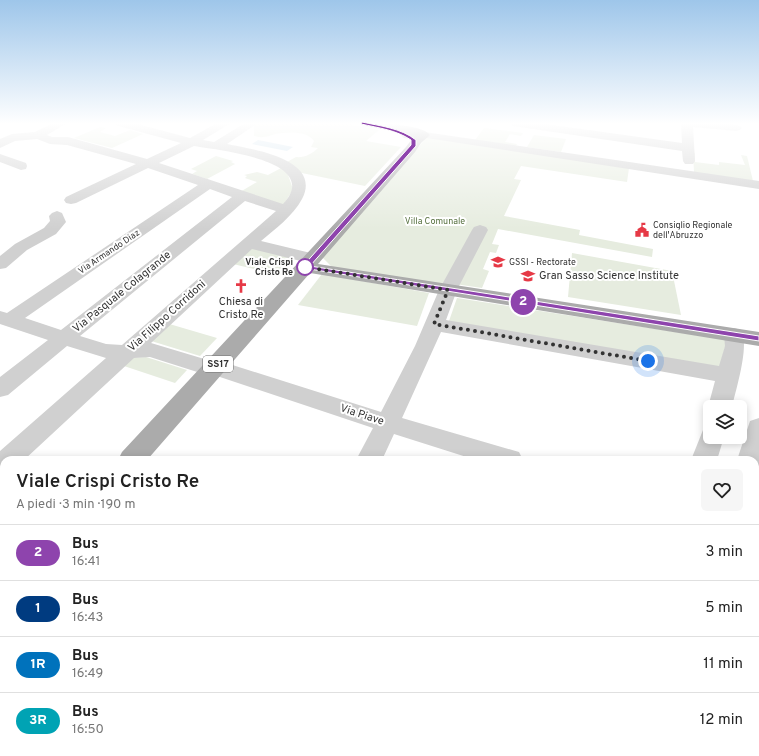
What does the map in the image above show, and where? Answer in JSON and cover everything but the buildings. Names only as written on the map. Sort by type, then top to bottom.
[{"type":"main road","name":"SS17","points":[[135,456],[221,370],[309,263],[403,158]]},
{"type":"main road","points":[[309,263],[448,290],[759,339]]},
{"type":"street","points":[[1,158],[21,166]]},
{"type":"street","points":[[130,158],[286,210]]},
{"type":"street","points":[[71,200],[157,158]]},
{"type":"street","name":"Via Filippo Corridoni","points":[[11,456],[286,210],[296,199],[298,187],[292,172],[284,164],[267,158]]},
{"type":"street","points":[[584,158],[759,185]]},
{"type":"street","points":[[689,158],[689,174]]},
{"type":"street","name":"Via Armando Diaz","points":[[5,319],[209,184]]},
{"type":"street","name":"Via Pasquale Colagrande","points":[[0,389],[243,195]]},
{"type":"street","points":[[1,262],[21,247],[54,229],[58,222],[57,216]]},
{"type":"street","points":[[371,456],[434,324],[448,290],[480,230]]},
{"type":"street","points":[[248,243],[309,263]]},
{"type":"street","name":"Via Piave","points":[[5,319],[105,351],[116,352],[151,350],[221,370],[497,456]]},
{"type":"street","points":[[434,324],[728,375]]},
{"type":"street","points":[[722,400],[735,346],[734,335]]},
{"type":"street","points":[[751,456],[759,428]]},
{"type":"street","points":[[705,456],[710,444]]},
{"type":"green space","points":[[212,158],[224,158],[233,161],[231,162],[235,164],[207,179],[192,174],[197,171],[191,169]]},
{"type":"green space","points":[[294,158],[391,158],[365,186],[297,172],[287,162]]},
{"type":"green space","name":"Villa Comunale","points":[[408,158],[568,158],[629,168],[627,182],[521,166],[514,179],[521,180],[504,216],[580,230],[579,235],[653,249],[652,257],[498,229],[492,244],[499,245],[496,253],[490,252],[483,269],[489,271],[482,288],[448,283],[442,284],[332,267],[322,257]]},
{"type":"green space","points":[[693,158],[695,158],[695,162],[719,165],[719,162],[745,165],[742,158],[748,158],[753,181],[694,172]]},
{"type":"green space","points":[[283,167],[288,175],[293,189],[283,206],[240,192],[257,182],[245,178],[247,176],[244,175],[257,172],[268,175]]},
{"type":"green space","points":[[251,248],[291,258],[275,274],[233,264]]},
{"type":"green space","points":[[572,253],[672,271],[681,315],[568,297]]},
{"type":"green space","points":[[322,274],[429,293],[417,326],[298,305]]},
{"type":"green space","points":[[457,298],[727,340],[719,369],[449,321]]},
{"type":"green space","points":[[166,323],[217,338],[200,356],[148,340]]},
{"type":"green space","points":[[146,357],[187,370],[175,383],[121,365],[130,358]]},
{"type":"bus line","name":"2","points":[[403,158],[305,267],[759,339]]},
{"type":"place","name":"Consiglio Regionale dell'Abruzzo","points":[[642,230]]},
{"type":"place","name":"GSSI - Rectorate","points":[[498,262]]},
{"type":"place","name":"Viale Crispi Cristo Re","points":[[305,267]]},
{"type":"place","name":"Gran Sasso Science Institute","points":[[528,276]]},
{"type":"place","name":"Chiesa di Cristo Re","points":[[241,286]]},
{"type":"route","points":[[305,267],[448,290],[434,324],[648,361]]}]
